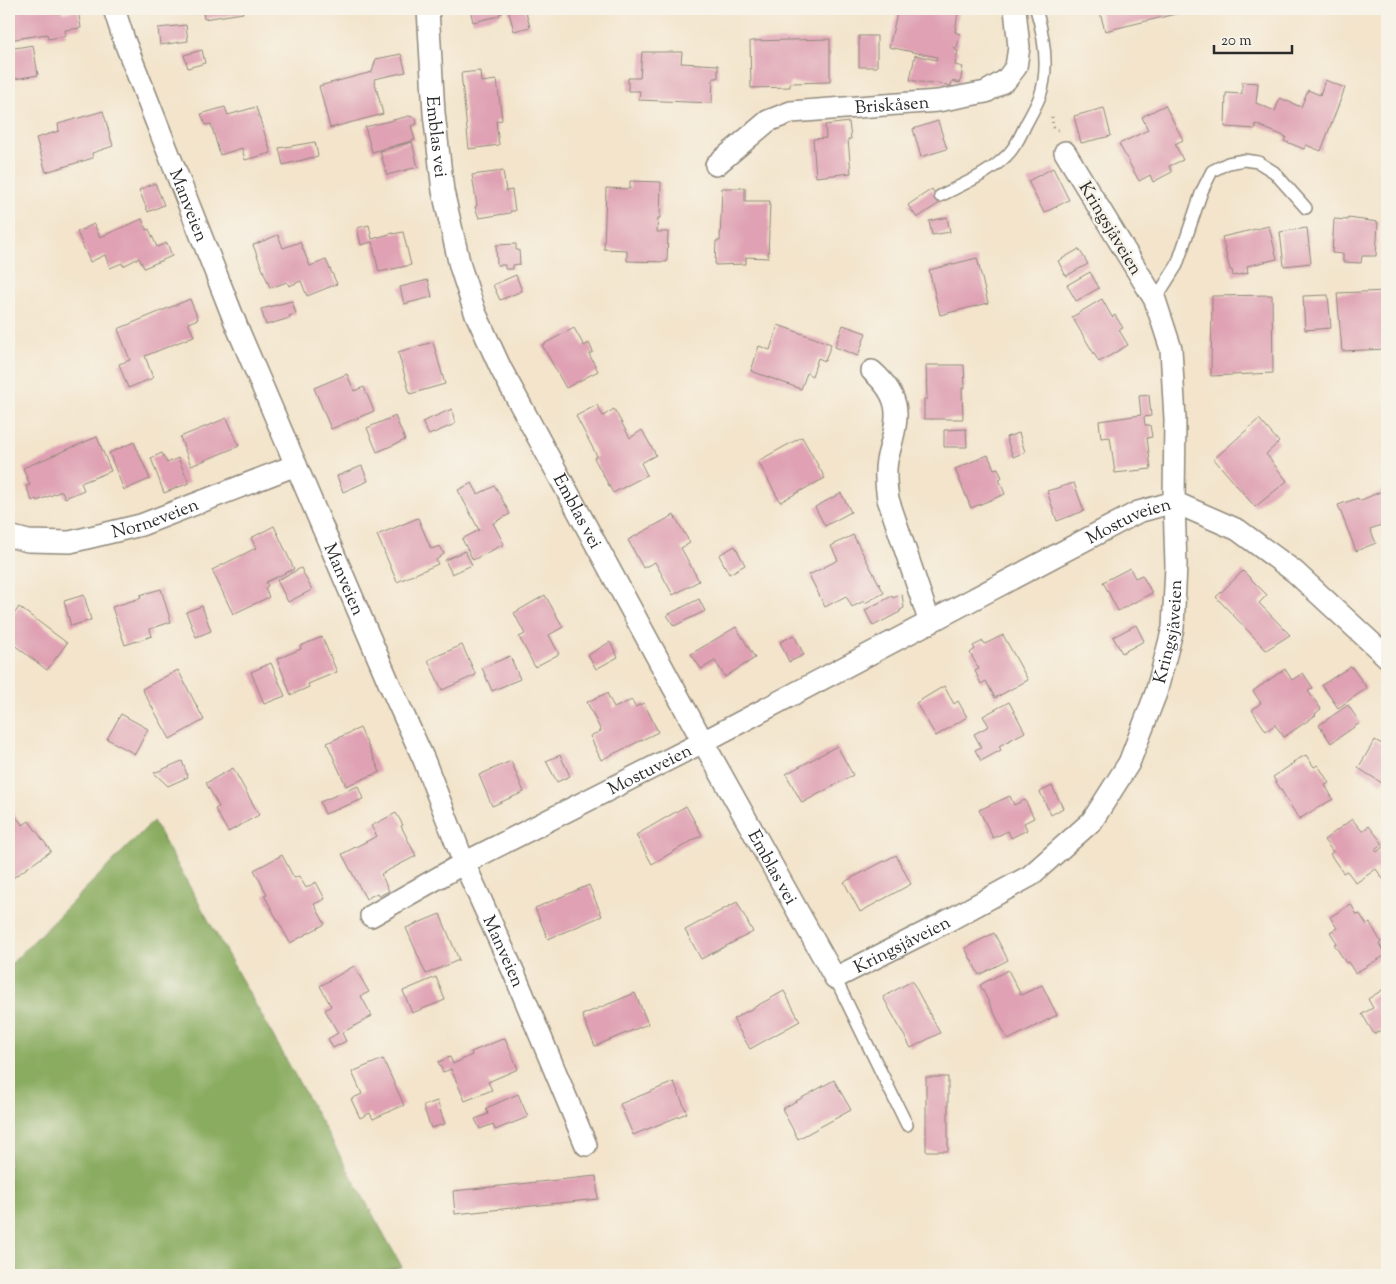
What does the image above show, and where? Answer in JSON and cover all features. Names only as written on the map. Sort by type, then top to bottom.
[{"type":"street","name":"Manveien","points":[[114,9],[124,40],[237,327],[389,683],[424,760],[464,863],[514,973],[586,1145]]},
{"type":"street","name":"Emblas vei","points":[[428,9],[434,113],[442,191],[460,266],[475,312],[501,369],[702,742],[835,978]]},
{"type":"street","name":"Briskåsen","points":[[716,164],[768,121],[790,112],[938,101],[986,92],[1006,80],[1016,67],[1019,47],[1015,9]]},
{"type":"street","name":"Kringsjåveien","points":[[835,978],[942,924],[1030,876],[1092,821],[1130,762],[1156,693],[1173,628],[1176,566],[1174,502],[1176,419],[1171,349],[1154,300],[1065,152]]},
{"type":"street","points":[[872,371],[886,383],[895,403],[896,427],[887,462],[886,488],[919,596],[930,623]]},
{"type":"street","name":"Norneveien","points":[[9,536],[28,541],[70,542],[141,525],[296,465]]},
{"type":"street","name":"Mostuveien","points":[[371,916],[464,863],[702,742],[1138,512],[1174,502],[1238,530],[1295,572],[1387,657]]},
{"type":"lane","points":[[940,196],[993,167],[1004,159],[1018,140],[1040,95],[1044,77],[1046,60],[1036,9]]},
{"type":"lane","points":[[1154,300],[1177,265],[1202,191],[1212,171],[1228,163],[1244,160],[1258,162],[1274,172],[1306,208]]},
{"type":"lane","points":[[835,978],[907,1125]]},
{"type":"path","points":[[1040,95],[1050,105],[1053,127],[1065,136],[1065,152]]},
{"type":"green space","points":[[153,821],[402,1267],[363,1275],[9,1275],[9,966]]},
{"type":"building","points":[[9,9],[62,9],[62,13],[78,10],[81,28],[65,30],[66,36],[48,39],[47,34],[9,40]]},
{"type":"building","points":[[191,9],[242,9],[243,13],[204,19],[203,12],[192,14]]},
{"type":"building","points":[[470,9],[502,9],[503,13],[499,14],[499,16],[473,22]]},
{"type":"building","points":[[508,9],[525,9],[530,27],[514,31]]},
{"type":"building","points":[[898,9],[928,9],[942,13],[943,9],[958,12],[955,32],[960,34],[957,48],[954,47],[953,49],[958,51],[955,65],[963,67],[960,83],[952,81],[951,86],[910,80],[915,55],[936,60],[937,57],[889,47]]},
{"type":"building","points":[[1099,9],[1192,9],[1192,10],[1105,31]]},
{"type":"building","points":[[186,25],[188,41],[160,45],[158,28]]},
{"type":"building","points":[[859,36],[877,36],[877,67],[859,67]]},
{"type":"building","points":[[830,39],[830,82],[790,83],[790,87],[751,88],[750,41]]},
{"type":"building","points":[[33,45],[38,75],[9,80],[9,49]]},
{"type":"building","points":[[202,50],[205,63],[188,68],[184,55]]},
{"type":"building","points":[[642,52],[682,52],[681,63],[718,65],[718,78],[713,78],[712,103],[639,100],[640,91],[628,91],[628,78],[640,78]]},
{"type":"building","points":[[401,54],[406,72],[374,79],[383,114],[330,128],[319,86],[372,72],[376,59]]},
{"type":"building","points":[[480,71],[481,82],[497,80],[502,120],[496,121],[499,145],[469,149],[461,73]]},
{"type":"building","points":[[1325,80],[1345,88],[1321,151],[1306,145],[1304,149],[1284,141],[1286,137],[1255,124],[1256,129],[1225,127],[1226,93],[1242,94],[1242,82],[1258,83],[1256,103],[1275,111],[1280,98],[1301,107],[1308,90],[1320,95]]},
{"type":"building","points":[[1165,105],[1183,140],[1175,144],[1183,160],[1169,166],[1172,172],[1153,182],[1150,175],[1139,181],[1119,144],[1148,130],[1142,117]]},
{"type":"building","points":[[225,107],[228,115],[256,107],[271,153],[245,160],[242,148],[220,155],[211,124],[206,125],[201,114]]},
{"type":"building","points":[[1104,108],[1111,136],[1081,143],[1074,116]]},
{"type":"building","points":[[103,111],[113,146],[92,153],[93,158],[46,172],[36,138],[59,131],[58,124]]},
{"type":"building","points":[[409,116],[416,118],[417,124],[411,126],[415,140],[372,152],[365,127]]},
{"type":"building","points":[[938,121],[947,149],[921,157],[913,129]]},
{"type":"building","points":[[849,122],[851,139],[848,139],[851,173],[816,177],[813,139],[826,138],[825,125]]},
{"type":"building","points":[[315,142],[318,156],[283,165],[279,148]]},
{"type":"building","points":[[412,142],[418,167],[387,175],[380,151]]},
{"type":"building","points":[[1053,168],[1069,200],[1044,213],[1028,181]]},
{"type":"building","points":[[503,171],[506,191],[512,190],[515,211],[479,218],[475,207],[477,206],[472,175]]},
{"type":"building","points":[[630,181],[661,182],[660,218],[658,218],[657,232],[668,232],[667,262],[627,261],[627,250],[604,249],[606,188],[630,189]]},
{"type":"building","points":[[155,183],[164,205],[148,212],[139,190]]},
{"type":"building","points":[[722,188],[745,188],[745,201],[770,201],[768,258],[746,257],[746,264],[715,265],[716,241],[720,241]]},
{"type":"building","points":[[932,189],[941,202],[917,218],[908,205]]},
{"type":"building","points":[[947,217],[950,232],[932,235],[929,221]]},
{"type":"building","points":[[1348,218],[1378,222],[1376,256],[1362,256],[1361,263],[1343,262],[1343,254],[1332,253],[1334,219],[1348,220]]},
{"type":"building","points":[[142,219],[157,247],[167,243],[172,256],[144,268],[139,258],[123,266],[122,263],[110,268],[105,255],[90,262],[77,232],[94,224],[100,237]]},
{"type":"building","points":[[369,225],[372,239],[403,232],[411,265],[379,272],[372,242],[361,245],[357,228]]},
{"type":"building","points":[[1269,226],[1277,259],[1247,266],[1248,273],[1233,276],[1222,237]]},
{"type":"building","points":[[1307,228],[1311,263],[1284,266],[1280,232]]},
{"type":"building","points":[[278,235],[283,248],[300,242],[310,266],[326,260],[337,284],[307,296],[301,281],[289,286],[287,282],[270,288],[253,245]]},
{"type":"building","points":[[516,244],[516,250],[519,250],[520,264],[513,265],[513,269],[505,269],[505,265],[497,265],[496,245]]},
{"type":"building","points":[[1079,249],[1088,264],[1066,276],[1058,261]]},
{"type":"building","points":[[977,258],[988,303],[940,315],[929,270]]},
{"type":"building","points":[[1090,272],[1099,288],[1076,301],[1067,285]]},
{"type":"building","points":[[516,275],[522,291],[500,300],[493,285]]},
{"type":"building","points":[[428,280],[432,297],[404,304],[400,287]]},
{"type":"building","points":[[1387,291],[1387,349],[1342,351],[1337,293]]},
{"type":"building","points":[[1272,295],[1273,373],[1211,376],[1212,296]]},
{"type":"building","points":[[1328,295],[1331,328],[1305,330],[1303,296]]},
{"type":"building","points":[[190,299],[198,319],[188,323],[194,336],[145,356],[153,378],[128,388],[119,364],[130,360],[118,329]]},
{"type":"building","points":[[1102,299],[1112,317],[1115,315],[1123,328],[1119,330],[1128,345],[1099,362],[1072,317]]},
{"type":"building","points":[[292,301],[296,314],[289,316],[290,318],[266,325],[261,309]]},
{"type":"building","points":[[778,325],[831,344],[825,361],[818,358],[812,376],[807,373],[801,389],[751,371],[759,346],[770,350]]},
{"type":"building","points":[[843,325],[866,333],[858,356],[835,347]]},
{"type":"building","points":[[574,328],[584,346],[589,343],[593,352],[589,354],[598,371],[566,388],[542,345]]},
{"type":"building","points":[[433,342],[445,384],[410,394],[398,352]]},
{"type":"building","points":[[926,365],[964,365],[965,388],[962,388],[963,419],[924,419],[924,399],[927,399]]},
{"type":"building","points":[[347,374],[354,391],[364,387],[374,411],[331,429],[314,388]]},
{"type":"building","points":[[1149,395],[1151,416],[1144,417],[1145,425],[1150,425],[1152,437],[1147,438],[1151,469],[1115,473],[1110,437],[1101,438],[1099,421],[1141,415],[1139,396]]},
{"type":"building","points":[[597,405],[603,416],[614,409],[630,438],[642,430],[656,455],[641,463],[647,475],[613,493],[594,458],[597,456],[576,416]]},
{"type":"building","points":[[452,409],[455,424],[429,435],[422,422]]},
{"type":"building","points":[[395,416],[405,440],[377,452],[367,428]]},
{"type":"building","points":[[227,418],[239,446],[191,466],[180,437]]},
{"type":"building","points":[[1259,419],[1279,442],[1266,454],[1287,481],[1255,507],[1214,459]]},
{"type":"building","points":[[966,429],[967,447],[944,447],[944,430]]},
{"type":"building","points":[[1019,433],[1025,452],[1013,457],[1006,437]]},
{"type":"building","points":[[97,437],[111,471],[81,483],[84,490],[65,498],[62,491],[37,501],[36,499],[32,501],[26,486],[30,485],[23,468]]},
{"type":"building","points":[[802,437],[825,478],[780,502],[758,461]]},
{"type":"building","points":[[134,442],[150,479],[124,490],[109,453]]},
{"type":"building","points":[[162,453],[167,463],[178,458],[189,483],[164,493],[151,458]]},
{"type":"building","points":[[988,455],[994,469],[998,468],[1002,478],[999,479],[1005,494],[971,508],[955,469]]},
{"type":"building","points":[[362,466],[368,481],[343,492],[337,476]]},
{"type":"building","points":[[472,483],[478,494],[495,486],[510,514],[493,523],[504,544],[473,560],[462,539],[479,530],[458,490]]},
{"type":"building","points":[[1074,483],[1084,511],[1057,521],[1047,491]]},
{"type":"building","points":[[1387,489],[1387,523],[1370,529],[1376,543],[1356,551],[1338,505],[1358,498],[1359,501]]},
{"type":"building","points":[[841,493],[851,512],[825,526],[815,507]]},
{"type":"building","points":[[674,515],[690,543],[681,548],[699,581],[673,595],[655,562],[643,568],[628,540]]},
{"type":"building","points":[[418,518],[431,549],[440,546],[444,554],[436,560],[438,564],[397,582],[377,535]]},
{"type":"building","points":[[274,526],[294,569],[266,582],[268,586],[265,588],[269,597],[233,614],[212,570],[256,548],[251,538]]},
{"type":"building","points":[[853,535],[884,593],[865,603],[864,601],[852,607],[846,596],[825,607],[809,575],[838,560],[831,546]]},
{"type":"building","points":[[735,546],[745,565],[729,574],[719,555]]},
{"type":"building","points":[[465,551],[472,565],[452,574],[445,560]]},
{"type":"building","points":[[301,568],[312,590],[288,602],[277,580]]},
{"type":"building","points":[[1130,568],[1135,578],[1142,575],[1152,593],[1118,611],[1103,582]]},
{"type":"building","points":[[1243,571],[1267,595],[1259,603],[1290,635],[1266,650],[1216,597]]},
{"type":"building","points":[[161,589],[171,622],[150,629],[152,636],[125,645],[112,607],[141,598],[140,595]]},
{"type":"building","points":[[902,594],[904,608],[873,626],[865,610],[892,596],[893,598]]},
{"type":"building","points":[[84,595],[91,620],[71,626],[64,601]]},
{"type":"building","points":[[545,595],[563,627],[549,635],[559,654],[535,667],[519,637],[525,634],[514,613]]},
{"type":"building","points":[[699,599],[705,611],[674,626],[667,615]]},
{"type":"building","points":[[202,606],[211,631],[196,637],[186,612]]},
{"type":"building","points":[[19,607],[67,643],[47,670],[9,641],[9,621]]},
{"type":"building","points":[[1136,625],[1144,641],[1122,653],[1113,637]]},
{"type":"building","points":[[736,627],[755,658],[725,677],[715,661],[701,669],[691,654]]},
{"type":"building","points":[[794,635],[804,655],[789,662],[780,642]]},
{"type":"building","points":[[1003,635],[1028,680],[995,698],[986,681],[981,684],[975,671],[979,669],[970,653],[975,649],[973,646],[983,641],[985,644]]},
{"type":"building","points":[[322,637],[337,672],[308,684],[309,687],[291,695],[277,659],[301,649],[300,646]]},
{"type":"building","points":[[610,642],[618,657],[596,669],[588,655]]},
{"type":"building","points":[[462,645],[476,675],[442,690],[428,660]]},
{"type":"building","points":[[510,656],[520,679],[492,691],[482,668]]},
{"type":"building","points":[[271,663],[285,696],[264,704],[251,672]]},
{"type":"building","points":[[1351,666],[1367,688],[1338,708],[1322,685]]},
{"type":"building","points":[[1285,669],[1292,680],[1303,673],[1313,688],[1308,691],[1321,709],[1316,715],[1284,737],[1275,725],[1266,731],[1252,710],[1261,703],[1253,691]]},
{"type":"building","points":[[178,670],[204,720],[170,739],[142,689]]},
{"type":"building","points":[[944,686],[954,704],[958,701],[967,717],[936,736],[916,703]]},
{"type":"building","points":[[607,693],[614,708],[632,700],[635,707],[644,703],[658,732],[601,760],[590,736],[601,731],[587,702]]},
{"type":"building","points":[[1009,702],[1025,732],[999,746],[1001,750],[981,761],[975,750],[981,747],[974,734],[989,726],[983,716]]},
{"type":"building","points":[[1348,705],[1360,723],[1331,743],[1319,725]]},
{"type":"building","points":[[121,714],[148,729],[135,754],[107,739]]},
{"type":"building","points":[[360,728],[380,772],[346,786],[327,743]]},
{"type":"building","points":[[1375,740],[1387,747],[1387,775],[1382,783],[1358,768]]},
{"type":"building","points":[[837,746],[853,775],[802,803],[786,774]]},
{"type":"building","points":[[560,755],[570,776],[557,782],[546,761]]},
{"type":"building","points":[[1306,755],[1314,767],[1318,765],[1329,783],[1325,785],[1333,799],[1299,819],[1273,777]]},
{"type":"building","points":[[182,761],[188,777],[168,786],[154,773]]},
{"type":"building","points":[[511,761],[524,792],[492,806],[479,775]]},
{"type":"building","points":[[233,768],[259,815],[228,832],[215,809],[219,807],[206,783]]},
{"type":"building","points":[[358,786],[363,799],[325,814],[320,802]]},
{"type":"building","points":[[1052,786],[1063,808],[1051,815],[1040,792]]},
{"type":"building","points":[[1010,796],[1014,805],[1025,800],[1034,818],[1024,823],[1027,830],[1011,838],[1008,831],[993,838],[979,810]]},
{"type":"building","points":[[686,806],[702,835],[652,864],[636,835]]},
{"type":"building","points":[[9,809],[23,825],[29,821],[51,851],[10,880]]},
{"type":"building","points":[[396,813],[416,856],[381,874],[389,891],[379,896],[377,893],[366,899],[342,854],[377,836],[371,826]]},
{"type":"building","points":[[1352,819],[1362,831],[1369,826],[1383,844],[1375,850],[1377,852],[1387,844],[1387,878],[1384,880],[1376,869],[1356,883],[1347,871],[1343,873],[1330,854],[1333,852],[1324,840]]},
{"type":"building","points":[[282,855],[294,878],[299,876],[306,888],[316,882],[325,899],[314,904],[325,924],[290,943],[264,895],[267,894],[254,870]]},
{"type":"building","points":[[896,855],[911,884],[860,912],[844,882]]},
{"type":"building","points":[[589,885],[602,916],[548,939],[535,908]]},
{"type":"building","points":[[737,902],[753,932],[701,959],[685,930]]},
{"type":"building","points":[[1351,904],[1357,915],[1360,914],[1367,925],[1370,923],[1386,955],[1355,973],[1334,944],[1337,943],[1330,932],[1337,928],[1330,917]]},
{"type":"building","points":[[440,914],[459,960],[426,974],[406,928]]},
{"type":"building","points":[[994,933],[1008,960],[979,975],[965,948]]},
{"type":"building","points":[[354,966],[369,992],[361,996],[372,1016],[342,1033],[346,1041],[333,1048],[328,1039],[338,1033],[325,1010],[331,1006],[320,986]]},
{"type":"building","points":[[1008,970],[1021,995],[1042,985],[1057,1015],[1008,1040],[980,985]]},
{"type":"building","points":[[436,977],[445,1000],[412,1013],[403,991]]},
{"type":"building","points":[[912,981],[940,1033],[911,1048],[883,997]]},
{"type":"building","points":[[1387,987],[1387,1033],[1385,1028],[1374,1034],[1362,1014],[1373,1008],[1368,999]]},
{"type":"building","points":[[784,991],[800,1021],[750,1049],[733,1019]]},
{"type":"building","points":[[635,993],[648,1024],[595,1046],[582,1015]]},
{"type":"building","points":[[505,1038],[518,1069],[488,1082],[492,1090],[465,1101],[451,1069],[443,1072],[438,1062],[450,1057],[453,1064],[472,1055],[471,1052]]},
{"type":"building","points":[[383,1059],[404,1105],[373,1119],[370,1113],[360,1118],[351,1099],[362,1094],[352,1072]]},
{"type":"building","points":[[926,1077],[948,1077],[948,1151],[926,1151]]},
{"type":"building","points":[[834,1080],[851,1110],[798,1139],[782,1109]]},
{"type":"building","points":[[674,1082],[687,1113],[633,1135],[620,1104]]},
{"type":"building","points":[[518,1094],[528,1117],[495,1130],[493,1124],[480,1129],[475,1119],[488,1114],[486,1108]]},
{"type":"building","points":[[437,1101],[445,1124],[431,1128],[423,1106]]},
{"type":"building","points":[[596,1176],[598,1199],[455,1214],[453,1191]]}]
